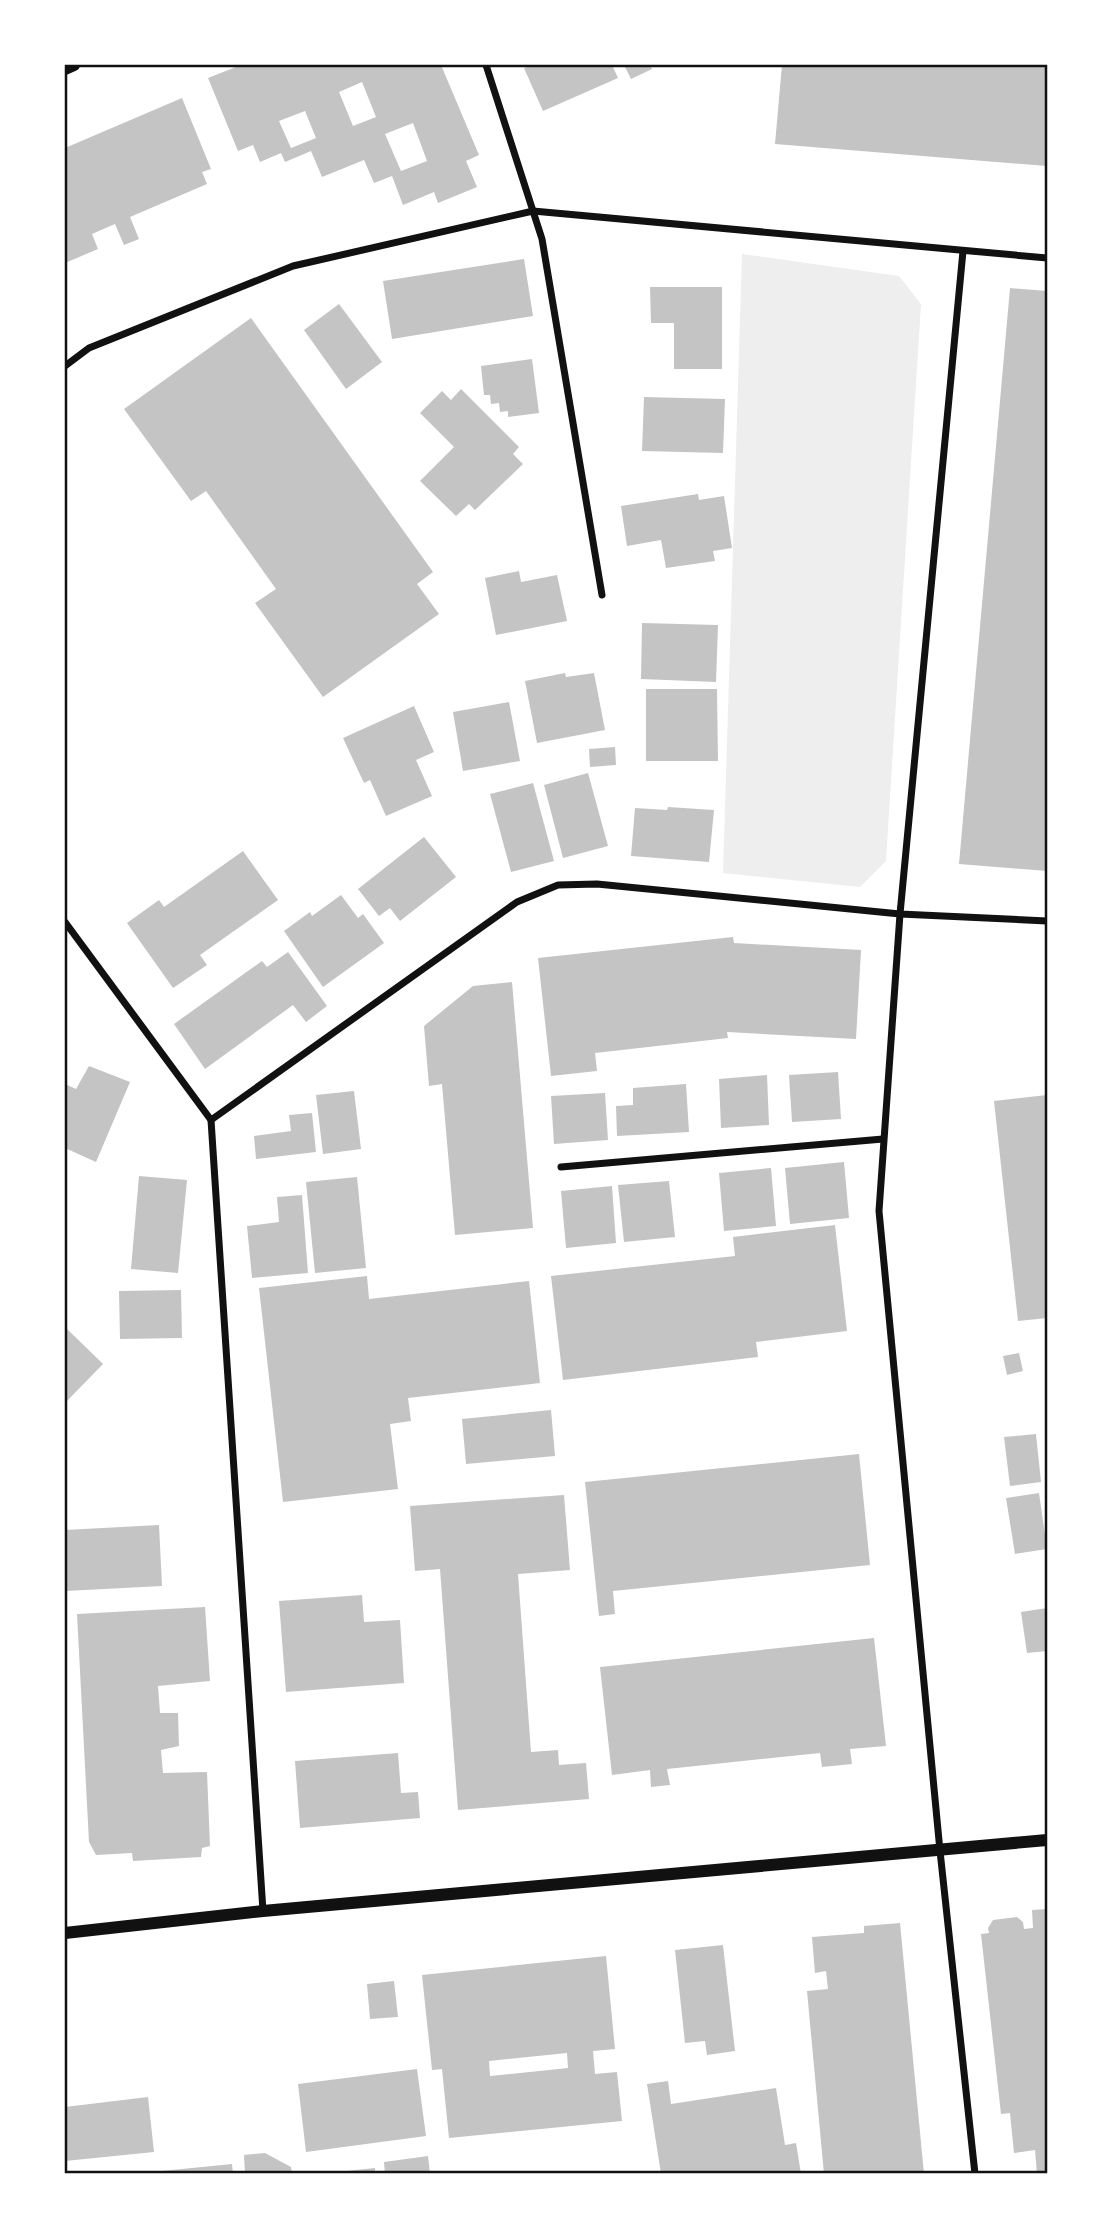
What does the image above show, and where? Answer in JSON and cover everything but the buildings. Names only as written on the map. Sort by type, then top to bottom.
[{"type":"street","points":[[65,69],[74,65]]},
{"type":"street","points":[[486,65],[542,239],[602,595]]},
{"type":"street","points":[[65,366],[89,348],[292,266],[533,211],[1047,258]]},
{"type":"street","points":[[963,251],[900,914],[878,1211],[940,1852],[975,2174]]},
{"type":"street","points":[[211,1120],[517,902],[558,885],[597,884],[900,914],[1047,921]]},
{"type":"street","points":[[65,922],[211,1120],[263,1911]]},
{"type":"street","points":[[561,1167],[883,1139]]},
{"type":"street","points":[[65,1933],[263,1911],[940,1852],[1047,1840]]},
{"type":"shaded area","points":[[742,254],[899,276],[921,304],[886,861],[860,887],[723,873]]}]
